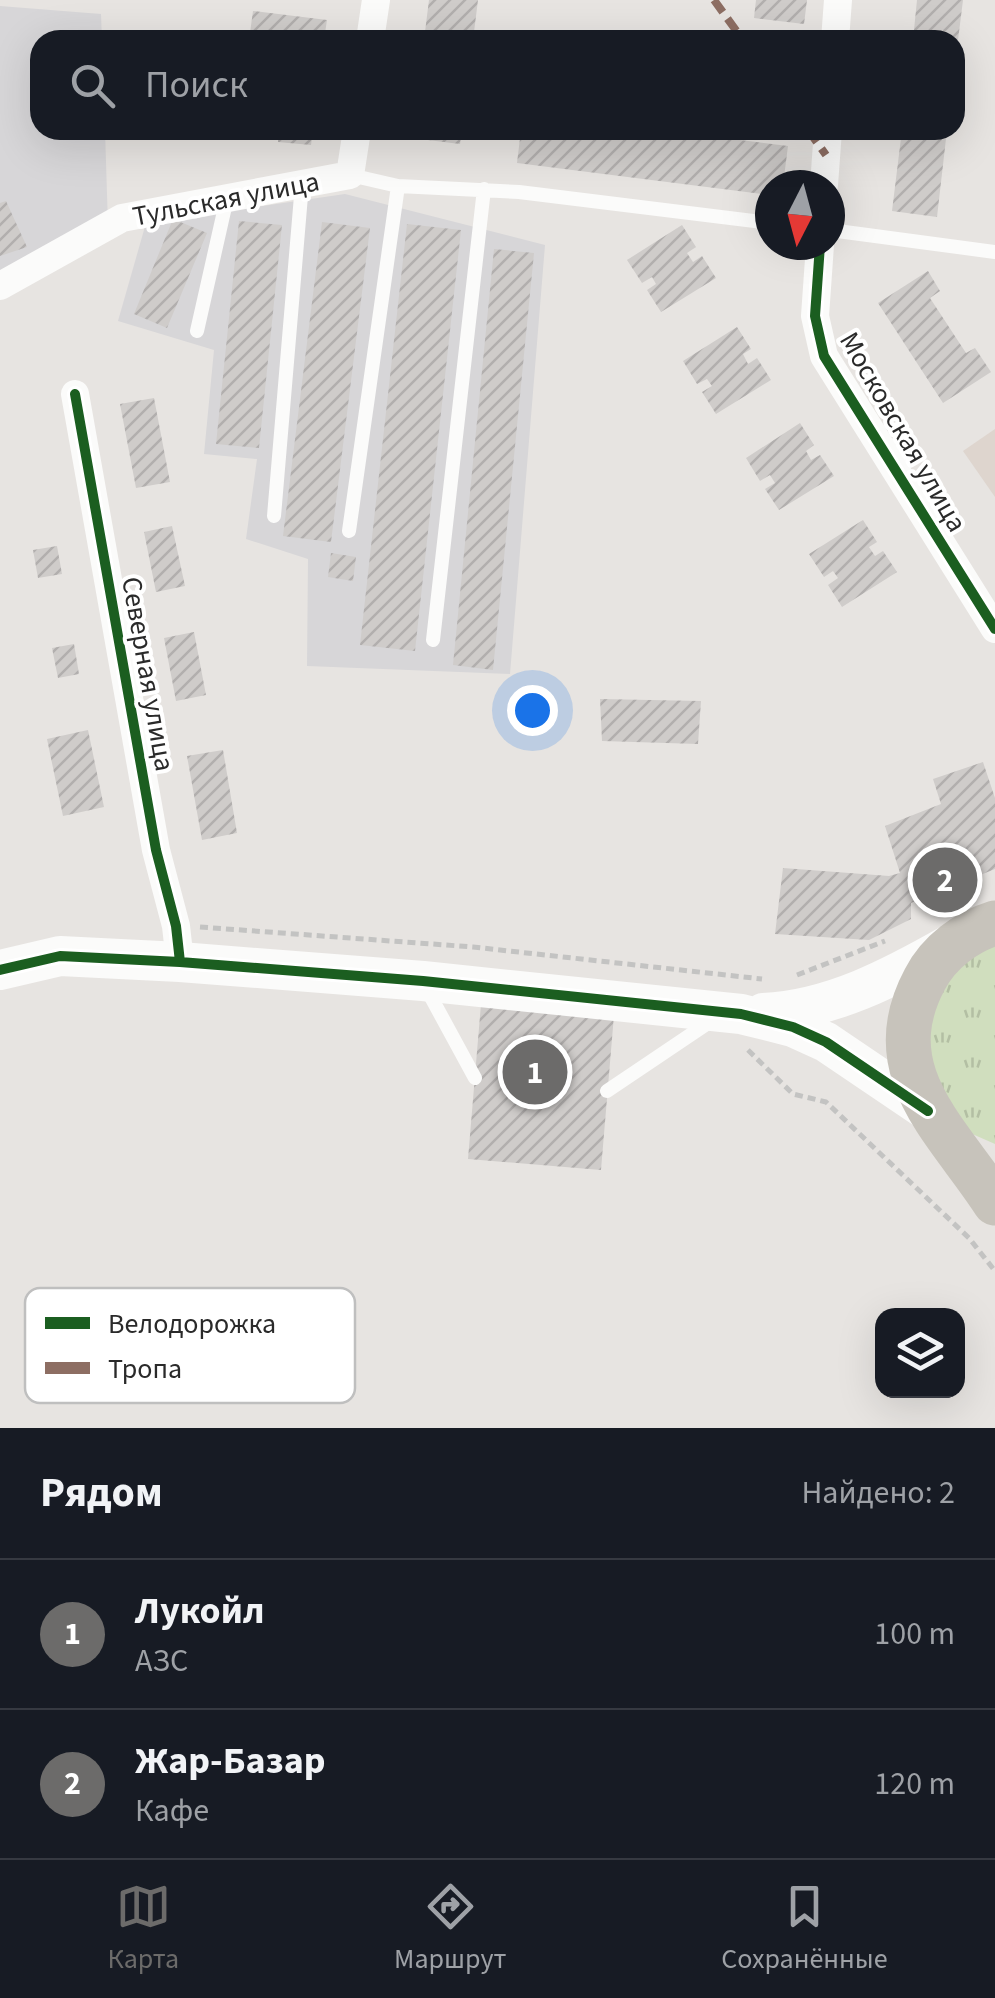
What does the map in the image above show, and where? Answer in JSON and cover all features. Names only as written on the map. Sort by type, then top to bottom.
[{"type":"main road","points":[[979,930],[928,972],[909,1017],[909,1065],[936,1120],[995,1203]]},
{"type":"main road","points":[[936,1120],[962,1145],[995,1160]]},
{"type":"street","points":[[372,30],[376,0]]},
{"type":"street","points":[[836,30],[838,0]]},
{"type":"street","points":[[350,175],[355,140]]},
{"type":"street","points":[[825,170],[827,140]]},
{"type":"street","name":"Тульская улица","points":[[0,286],[122,218],[350,175]]},
{"type":"street","name":"Московская улица","points":[[819,260],[815,316],[824,356],[995,629]]},
{"type":"street","name":"Северная улица","points":[[75,394],[156,850],[178,944]]},
{"type":"street","points":[[723,1018],[788,1012],[826,1003],[902,972],[979,930]]},
{"type":"street","points":[[0,970],[60,956],[178,944],[423,981],[793,1027],[866,1066],[936,1120]]},
{"type":"lane","points":[[350,175],[398,186],[484,188],[755,221]]},
{"type":"lane","points":[[274,516],[302,184]]},
{"type":"lane","points":[[349,531],[398,186]]},
{"type":"lane","points":[[433,640],[484,188]]},
{"type":"lane","points":[[197,332],[227,198]]},
{"type":"lane","points":[[845,232],[995,252]]},
{"type":"lane","points":[[423,981],[475,1078]]},
{"type":"lane","points":[[608,1091],[723,1018]]},
{"type":"path","points":[[783,980],[889,940]]},
{"type":"path","points":[[178,944],[473,948],[764,979]]},
{"type":"path","points":[[723,1018],[738,1041],[793,1094],[826,1102],[970,1238],[995,1272]]},
{"type":"shaded area","points":[[0,6],[101,14],[102,30],[30,30],[30,140],[105,140],[108,226],[0,274]]},
{"type":"shaded area","points":[[345,194],[545,245],[510,674],[307,666],[308,559],[246,539],[257,459],[204,454],[214,350],[118,321],[146,223]]},
{"type":"shaded area","points":[[995,429],[995,497],[963,451]]},
{"type":"green space","points":[[995,938],[995,1144],[970,1133],[924,1063],[940,980]]},
{"type":"building","points":[[429,0],[478,0],[474,30],[425,30]]},
{"type":"building","points":[[756,0],[807,0],[804,24],[754,18]]},
{"type":"building","points":[[917,0],[963,0],[959,30],[914,30]]},
{"type":"building","points":[[253,11],[327,20],[326,30],[250,30]]},
{"type":"building","points":[[278,140],[312,140],[311,145]]},
{"type":"building","points":[[428,140],[461,140],[460,144]]},
{"type":"building","points":[[520,140],[741,140],[788,146],[785,170],[755,170],[755,193],[517,163]]},
{"type":"building","points":[[901,140],[946,140],[937,217],[892,211]]},
{"type":"building","points":[[6,201],[27,247],[0,256],[0,203]]},
{"type":"building","points":[[173,219],[207,233],[167,328],[134,314]]},
{"type":"building","points":[[239,221],[282,225],[259,448],[216,444]]},
{"type":"building","points":[[322,222],[370,228],[331,542],[283,536]]},
{"type":"building","points":[[407,224],[461,230],[415,651],[360,645]]},
{"type":"building","points":[[682,225],[696,247],[687,253],[693,262],[702,256],[716,278],[661,312],[647,290],[656,284],[652,277],[642,283],[627,260]]},
{"type":"building","points":[[494,249],[534,253],[493,670],[453,665]]},
{"type":"building","points":[[928,271],[940,291],[930,298],[966,353],[975,348],[991,372],[943,403],[878,303]]},
{"type":"building","points":[[737,327],[751,349],[743,354],[748,364],[757,358],[771,380],[716,414],[702,392],[712,386],[707,379],[697,384],[683,361]]},
{"type":"building","points":[[154,398],[170,482],[136,488],[120,404]]},
{"type":"building","points":[[800,423],[814,445],[806,451],[811,460],[820,455],[834,476],[779,510],[765,489],[775,483],[770,475],[760,481],[746,458]]},
{"type":"building","points":[[863,520],[877,542],[869,547],[875,556],[883,551],[897,572],[842,607],[828,585],[838,578],[833,571],[824,577],[809,554]]},
{"type":"building","points":[[172,526],[185,586],[156,592],[144,532]]},
{"type":"building","points":[[57,546],[62,574],[38,578],[33,550]]},
{"type":"building","points":[[331,553],[356,557],[353,581],[328,577]]},
{"type":"building","points":[[194,632],[206,695],[176,701],[164,638]]},
{"type":"building","points":[[74,644],[79,674],[58,678],[52,648]]},
{"type":"building","points":[[600,699],[701,701],[698,744],[602,741]]},
{"type":"building","points":[[88,730],[104,807],[63,816],[47,739]]},
{"type":"building","points":[[223,750],[237,833],[202,840],[187,756]]},
{"type":"building","points":[[983,762],[995,798],[995,869],[911,903],[911,919],[869,940],[775,934],[783,868],[889,876],[900,873],[885,826],[941,804],[933,779]]},
{"type":"building","points":[[481,1004],[614,1015],[601,1170],[468,1159]]},
{"type":"marked path","points":[[714,0],[736,30]]},
{"type":"marked path","points":[[815,140],[826,155]]},
{"type":"cycle path","points":[[819,260],[815,316],[824,356],[995,629]]},
{"type":"cycle path","points":[[75,394],[156,850],[176,926],[180,962]]},
{"type":"cycle path","points":[[0,970],[60,956],[180,962],[423,981],[741,1014],[793,1027],[826,1042],[928,1111]]},
{"type":"place","name":"Жар-Базар","points":[[945,880]]},
{"type":"place","name":"Лукойл","points":[[535,1072]]}]
